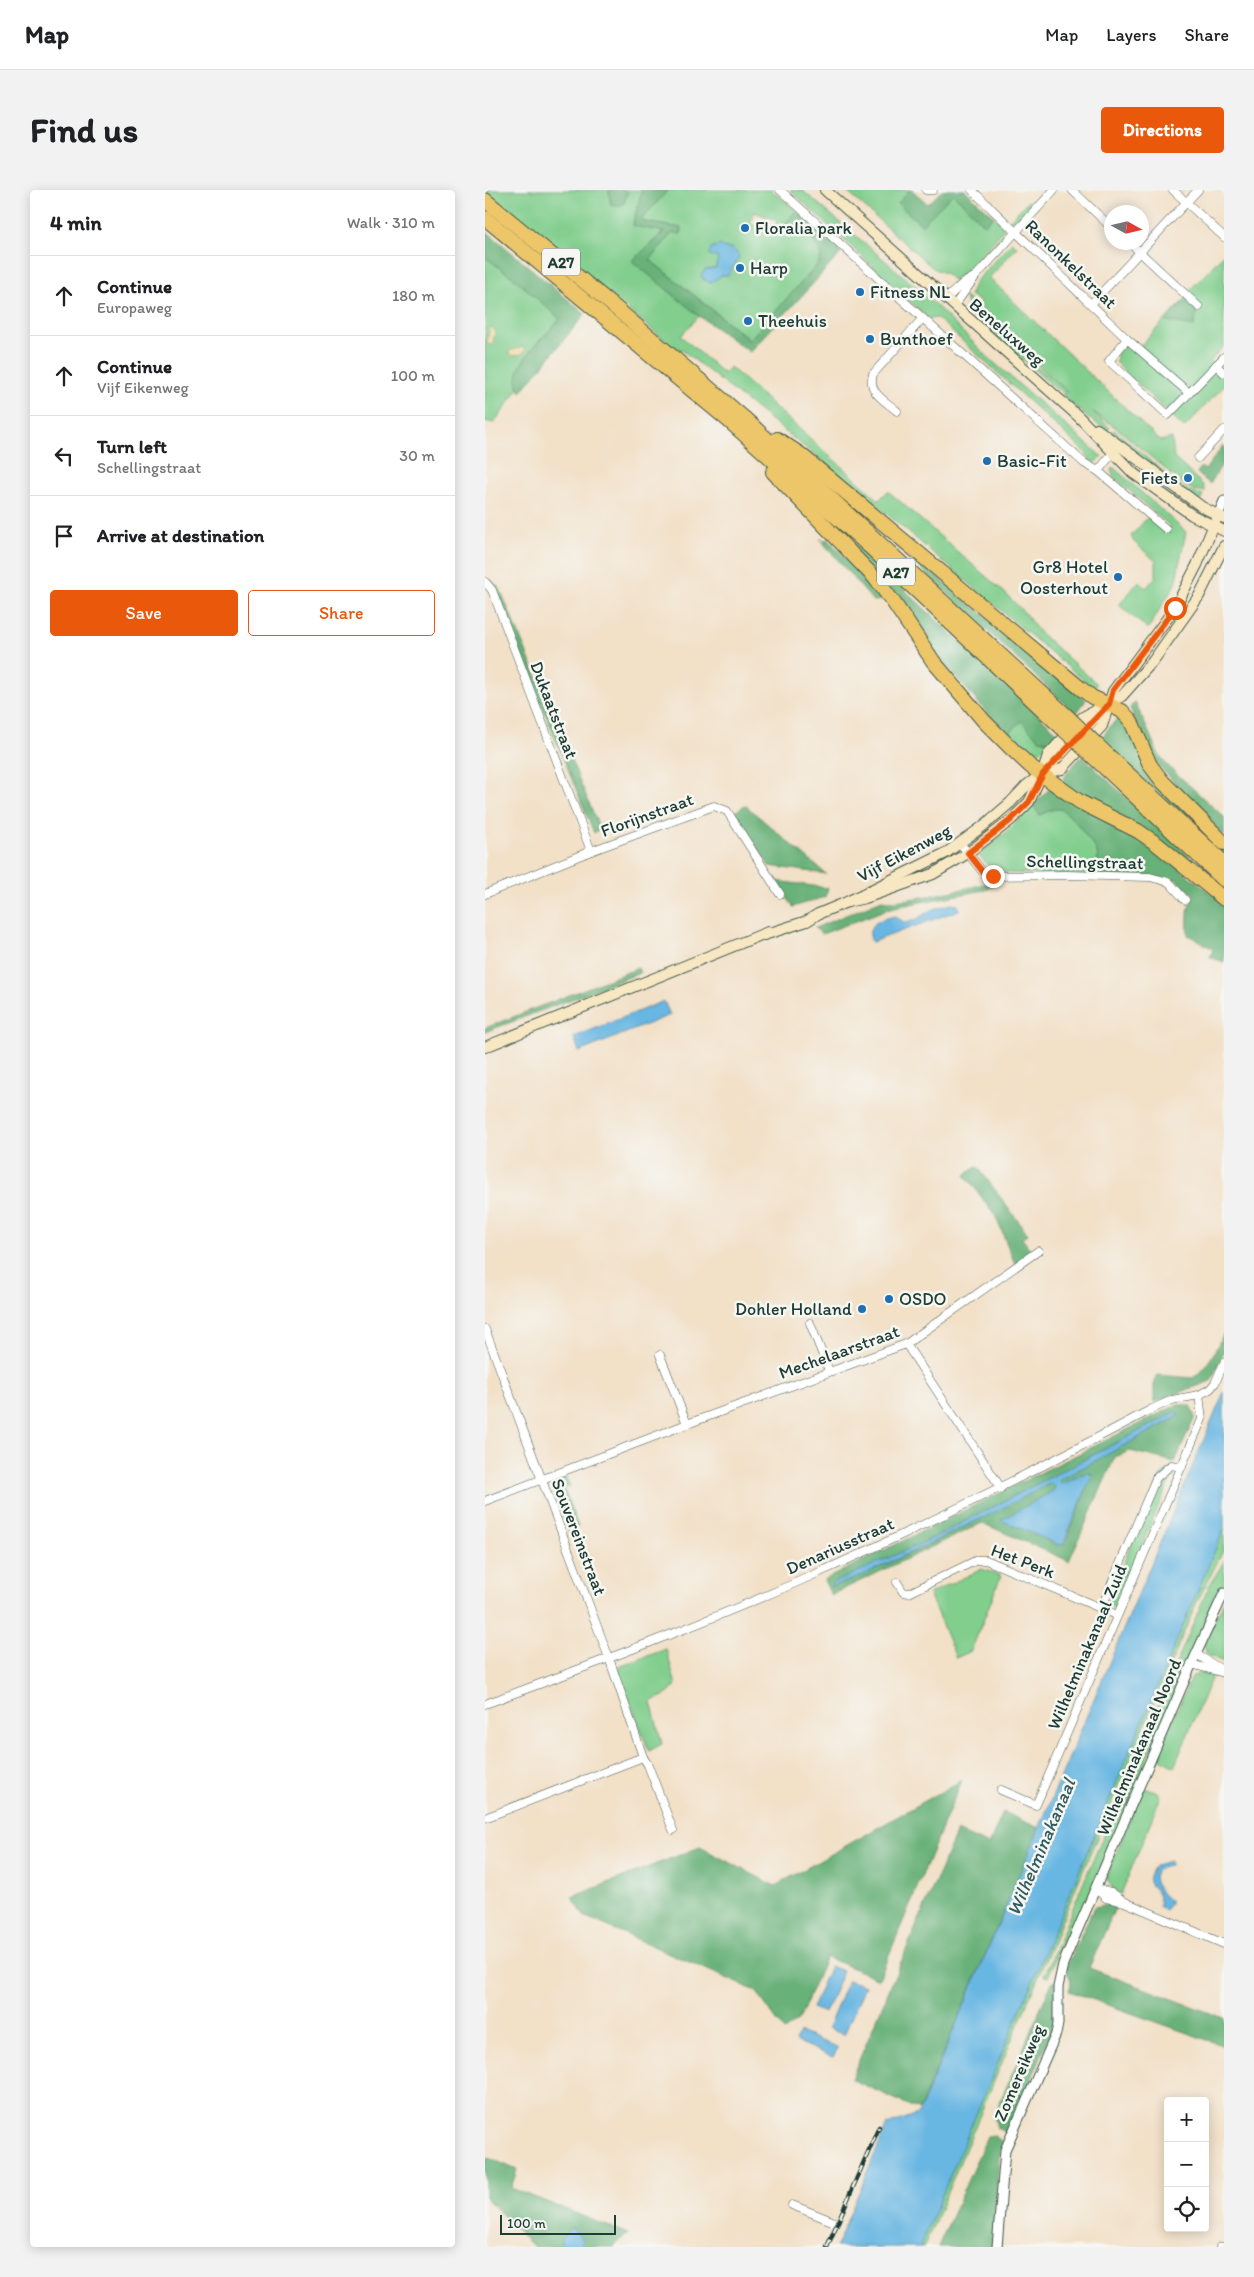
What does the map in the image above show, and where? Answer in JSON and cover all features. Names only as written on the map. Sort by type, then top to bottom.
[{"type":"highway","name":"A27","points":[[485,200],[611,303],[744,418],[1065,723],[1224,864]]},
{"type":"highway","name":"A27","points":[[485,218],[728,420],[1065,723]]},
{"type":"highway","name":"A27","points":[[744,418],[800,454],[1079,687],[1092,697],[1122,711],[1131,721],[1150,764],[1163,782],[1224,843]]},
{"type":"highway","name":"A27","points":[[728,420],[767,466],[875,578],[895,603],[933,661],[983,720],[1026,762],[1079,802],[1138,831],[1157,844],[1224,899]]},
{"type":"highway","name":"A27","points":[[1093,749],[1224,880]]},
{"type":"main road","name":"Beneluxweg","points":[[825,190],[1116,449],[1153,488],[1192,516],[1219,528]]},
{"type":"main road","name":"Beneluxweg","points":[[1116,449],[1202,507],[1221,517]]},
{"type":"main road","points":[[1221,517],[1219,528],[1179,602],[1165,624],[1113,690],[1109,704],[1102,726],[1062,769],[1043,774],[1046,758],[1083,717],[1109,704],[1122,696],[1174,634],[1199,596],[1224,546]]},
{"type":"main road","name":"Vijf Eikenweg","points":[[485,1047],[764,935],[807,922],[818,914],[929,862],[960,843],[996,816],[1027,785],[1043,774]]},
{"type":"main road","name":"Vijf Eikenweg","points":[[847,902],[865,898],[933,874],[968,853],[1011,820],[1029,802],[1043,774]]},
{"type":"street","points":[[780,190],[1084,463],[1098,471],[1166,529]]},
{"type":"street","points":[[926,190],[933,190]]},
{"type":"street","name":"Ranonkelstraat","points":[[972,190],[1127,339],[1189,394]]},
{"type":"street","points":[[950,303],[963,284],[976,276],[1054,190]]},
{"type":"street","points":[[1072,190],[1104,220]]},
{"type":"street","points":[[1173,190],[1224,237]]},
{"type":"street","points":[[1091,303],[1198,190]]},
{"type":"street","points":[[1139,252],[1199,307]]},
{"type":"street","points":[[897,411],[874,390],[870,382],[873,374],[922,318]]},
{"type":"street","points":[[1127,339],[1109,361],[1169,415],[1224,357]]},
{"type":"street","points":[[1216,365],[1224,372]]},
{"type":"street","points":[[1198,458],[1224,430]]},
{"type":"street","points":[[1098,471],[1116,449]]},
{"type":"street","points":[[1221,517],[1224,501]]},
{"type":"street","name":"Dukaatstraat","points":[[485,582],[492,590],[591,851]]},
{"type":"street","name":"Florijnstraat","points":[[485,894],[591,851],[714,806],[727,811],[780,894]]},
{"type":"street","name":"Schellingstraat","points":[[960,843],[982,871],[993,876],[1150,877],[1169,882],[1185,900]]},
{"type":"street","name":"Mechelaarstraat","points":[[485,1501],[829,1371],[906,1344],[1038,1251]]},
{"type":"street","points":[[811,1323],[829,1371]]},
{"type":"street","name":"Souvereinstraat","points":[[485,1329],[609,1658],[643,1757],[648,1765],[673,1830]]},
{"type":"street","points":[[906,1344],[1001,1488]]},
{"type":"street","points":[[660,1355],[687,1424]]},
{"type":"street","points":[[1199,1395],[1215,1383],[1224,1363]]},
{"type":"street","name":"Denariusstraat","points":[[485,1704],[609,1658],[801,1581],[1001,1488],[1152,1409],[1172,1400],[1199,1395]]},
{"type":"street","name":"Wilhelminakanaal Zuid","points":[[1001,1790],[1036,1805],[1202,1419],[1199,1395]]},
{"type":"street","name":"Wilhelminakanaal Zuid","points":[[1101,1609],[1156,1478],[1171,1465],[1182,1467]]},
{"type":"street","name":"Het Perk","points":[[897,1582],[903,1592],[909,1593],[977,1560],[986,1560],[1117,1615]]},
{"type":"street","name":"Wilhelminakanaal Noord","points":[[1085,1915],[1195,1654],[1224,1593]]},
{"type":"street","points":[[1195,1654],[1224,1672]]},
{"type":"street","points":[[1191,1664],[1224,1672]]},
{"type":"street","points":[[485,1818],[643,1757]]},
{"type":"street","points":[[1096,1889],[1111,1892],[1125,1902],[1224,1944]]},
{"type":"street","name":"Zomereikweg","points":[[997,2247],[1005,2150],[1055,2034],[1058,2024],[1057,2000],[1060,1975],[1085,1915]]},
{"type":"street","points":[[792,2205],[832,2221]]},
{"type":"green space","points":[[485,190],[609,190],[610,203],[624,204],[628,190],[642,190],[633,224],[635,226],[664,231],[633,261],[699,316],[681,336],[724,374],[730,367],[879,500],[888,491],[1005,593],[1023,611],[1039,632],[1097,684],[1093,688],[849,482],[682,350],[673,347],[491,197]]},
{"type":"green space","points":[[609,190],[628,190],[625,200],[621,205],[611,205]]},
{"type":"green space","points":[[642,190],[668,190],[642,219],[645,222],[681,228],[681,234],[672,233],[650,260],[749,340],[820,262],[821,254],[815,242],[784,225],[796,211],[842,252],[750,352],[699,316],[632,261],[664,232],[634,226]]},
{"type":"green space","name":"Floralia park","points":[[668,190],[772,190],[796,211],[784,225],[812,240],[819,250],[821,257],[817,266],[750,340],[650,260],[672,233],[681,228],[645,222],[642,219]],"holes":[[[754,212],[777,220],[774,231],[750,224]],[[711,248],[732,248],[735,262],[728,275],[722,275],[718,258]]]},
{"type":"green space","points":[[790,190],[802,190],[921,291],[991,360],[1102,457],[1094,463],[1090,461],[1086,453],[937,318],[929,319]]},
{"type":"green space","points":[[845,190],[909,190],[899,204],[922,225],[953,194],[985,225],[993,216],[1004,226],[1004,229],[971,266],[953,280],[946,274],[933,268]]},
{"type":"green space","points":[[909,190],[912,190],[928,204],[942,190],[965,190],[993,216],[985,225],[953,194],[922,225],[898,204]]},
{"type":"green space","points":[[1028,201],[1032,205],[1015,225],[1010,220]]},
{"type":"green space","points":[[485,230],[585,314],[521,392],[517,383],[522,363],[560,319],[516,280],[485,257]]},
{"type":"green space","points":[[1002,235],[1005,237],[972,273],[955,285],[953,282],[971,269]]},
{"type":"green space","points":[[485,241],[580,315],[522,384],[494,423],[485,421]]},
{"type":"green space","points":[[1012,242],[1017,247],[989,278],[1160,441],[1172,438],[1174,458],[1203,485],[1205,492],[1185,486],[1118,429],[1093,412],[1110,428],[1107,431],[1086,416],[1062,395],[1064,394],[1058,388],[1056,389],[969,312],[965,297],[974,304],[982,321],[1069,393],[985,316],[979,301],[970,295],[974,283]]},
{"type":"green space","points":[[1224,254],[1224,346],[1210,361],[1224,377],[1224,386],[1184,428],[1115,362],[1117,353],[1129,343],[1136,350],[1192,292],[1190,290]]},
{"type":"green space","points":[[1185,300],[1197,311],[1194,326],[1166,321]]},
{"type":"green space","points":[[1114,430],[1181,487],[1203,495],[1200,501],[1181,489],[1111,434]]},
{"type":"green space","points":[[1224,444],[1224,461],[1210,484],[1197,473],[1201,467],[1205,470]]},
{"type":"green space","points":[[1113,467],[1186,532],[1175,584],[1148,629],[1119,605],[1139,581],[1146,588],[1156,577],[1156,561],[1134,542],[1131,536],[1148,517],[1165,532],[1171,527],[1113,476],[1111,470]]},
{"type":"green space","points":[[792,487],[1059,734],[1050,742],[1038,738],[1021,721],[1007,736]]},
{"type":"green space","points":[[871,522],[1086,700],[1076,714]]},
{"type":"green space","points":[[820,539],[829,540],[883,600],[873,601]]},
{"type":"green space","points":[[490,579],[500,589],[600,829],[594,833]]},
{"type":"green space","points":[[1135,702],[1158,753],[1166,764],[1224,817],[1224,836],[1156,763],[1130,708]]},
{"type":"green space","points":[[1120,715],[1156,779],[1224,850],[1224,856],[1100,739]]},
{"type":"green space","points":[[1021,721],[1038,738],[1050,742],[1033,759],[1007,736]]},
{"type":"green space","points":[[1082,756],[1224,889],[1224,893],[1060,785],[1069,770]]},
{"type":"green space","points":[[1052,788],[1129,830],[1224,903],[1224,962],[1210,957],[1213,949],[1188,935],[1189,909],[1194,895],[1175,879],[1096,876],[1098,856],[1096,849],[1068,814],[1059,809],[1040,815],[1033,805]]},
{"type":"green space","points":[[745,805],[826,874],[769,866],[735,812]]},
{"type":"green space","points":[[1033,805],[1040,815],[1059,809],[1074,820],[1096,849],[1098,856],[1096,876],[1009,873],[995,869],[981,858],[978,854],[1003,835]]},
{"type":"green space","points":[[777,881],[828,888],[825,897],[793,907]]},
{"type":"green space","points":[[991,882],[992,885],[989,889],[890,908],[822,934],[815,928],[882,900],[918,898]]},
{"type":"green space","points":[[638,968],[640,973],[485,1032],[485,1028]]},
{"type":"green space","points":[[977,1166],[1028,1234],[1022,1238],[1032,1252],[1015,1264],[995,1215],[965,1175]]},
{"type":"green space","points":[[1224,1332],[1224,1351],[1211,1381],[1154,1402],[1154,1382],[1158,1375],[1193,1378],[1208,1363]]},
{"type":"green space","points":[[1177,1405],[1190,1405],[1195,1417],[1175,1462],[1130,1451],[1115,1457],[1069,1561],[982,1523],[831,1595],[824,1580]],"holes":[[[1176,1412],[1178,1413],[1177,1417],[1060,1480],[1063,1484],[1087,1472],[1092,1474],[1065,1544],[1059,1545],[1002,1520],[1053,1491],[1055,1486],[1051,1483],[915,1551],[831,1587],[833,1583],[931,1539]]]},
{"type":"green space","points":[[1171,1467],[1175,1468],[1115,1608],[1106,1604],[1160,1477]]},
{"type":"green space","points":[[565,1476],[570,1486],[564,1489],[578,1527],[568,1531],[551,1485],[556,1479]]},
{"type":"green space","points":[[1224,1529],[1224,1549],[1196,1604],[924,2247],[920,2247]]},
{"type":"green space","points":[[1224,1561],[1224,1586],[1210,1609],[1086,1903],[1060,1947],[1048,1977],[1044,1976],[1209,1586]]},
{"type":"green space","points":[[982,1569],[1001,1576],[971,1651],[956,1658],[929,1594]]},
{"type":"green space","points":[[1224,1601],[1224,1662],[1207,1655],[1204,1644]]},
{"type":"green space","points":[[666,1649],[676,1685],[669,1693],[651,1702],[662,1744],[649,1751],[619,1673],[619,1667]]},
{"type":"green space","points":[[1199,1673],[1213,1674],[1174,1767],[1161,1759],[1160,1749],[1191,1678]]},
{"type":"green space","points":[[962,1780],[879,1979],[826,1957],[799,2020],[784,2031],[756,1991],[584,1916],[572,1897],[700,1847],[775,1886]]},
{"type":"green space","points":[[1147,1789],[1157,1791],[1161,1796],[1121,1894],[1113,1889],[1106,1877],[1142,1791]]},
{"type":"green space","points":[[1003,1812],[1039,1828],[919,2110],[851,2079],[957,1831],[989,1845]]},
{"type":"green space","points":[[1104,1905],[1116,1906],[1089,1968],[1224,2018],[1224,2046],[1069,1991],[1070,1980],[1065,1970],[1094,1907]]},
{"type":"green space","points":[[1052,1982],[1056,1982],[1053,2027],[1015,2119],[1007,2133],[997,2128],[994,2116]]},
{"type":"green space","points":[[994,2136],[1003,2142],[999,2158],[992,2247],[938,2247],[987,2137]]},
{"type":"green space","points":[[485,2156],[517,2170],[511,2188],[628,2234],[613,2247],[534,2247],[485,2197]]},
{"type":"sand","points":[[490,327],[495,330],[493,344],[488,345],[487,341]]},
{"type":"sand","points":[[523,347],[526,350],[522,354],[512,356],[508,353],[509,351]]},
{"type":"water","points":[[720,245],[734,250],[739,258],[728,275],[722,275],[710,283],[703,279],[701,275],[705,270],[716,268],[718,258],[709,255],[711,248]]},
{"type":"water","points":[[951,904],[958,905],[959,910],[872,942],[870,931],[879,921],[894,916],[906,923],[917,919],[931,910]]},
{"type":"water","points":[[664,1001],[670,1015],[579,1052],[574,1037]]},
{"type":"water","name":"Wilhelminakanaal","points":[[1224,1392],[1224,1529],[920,2247],[836,2247],[887,2125],[918,2114]]},
{"type":"water","points":[[1176,1412],[1178,1413],[1177,1417],[1060,1480],[1063,1484],[1087,1472],[1092,1475],[1063,1545],[1001,1520],[1053,1491],[1055,1486],[1051,1483],[859,1577],[831,1587],[833,1583],[931,1539]]},
{"type":"water","points":[[1170,1861],[1170,1865],[1157,1870],[1154,1875],[1160,1892],[1170,1901],[1165,1910],[1159,1907],[1158,1894],[1149,1882],[1149,1878],[1155,1865]]},
{"type":"water","points":[[830,1966],[843,1971],[825,2013],[812,2008]]},
{"type":"water","points":[[848,1980],[865,1986],[844,2035],[828,2028]]},
{"type":"water","points":[[800,2032],[838,2048],[833,2057],[795,2041]]},
{"type":"water","points":[[571,2228],[583,2240],[580,2247],[564,2247],[561,2242],[562,2237]]},
{"type":"railway","points":[[827,2247],[879,2127]]},
{"type":"place","name":"Floralia park","points":[[745,228]]},
{"type":"place","name":"Harp","points":[[740,268]]},
{"type":"place","name":"Fitness NL","points":[[860,292]]},
{"type":"place","name":"Theehuis","points":[[748,321]]},
{"type":"place","name":"Bunthoef","points":[[870,339]]},
{"type":"place","name":"Basic-Fit","points":[[987,461]]},
{"type":"place","name":"Fiets","points":[[1188,478]]},
{"type":"place","name":"Gr8 Hotel Oosterhout","points":[[1118,577]]},
{"type":"place","name":"OSDO","points":[[889,1299]]},
{"type":"place","name":"Dohler Holland","points":[[862,1309]]},
{"type":"route","points":[[993,876],[982,871],[968,853],[1011,820],[1029,802],[1043,774],[1109,704],[1113,690],[1165,624],[1175,608]]}]
